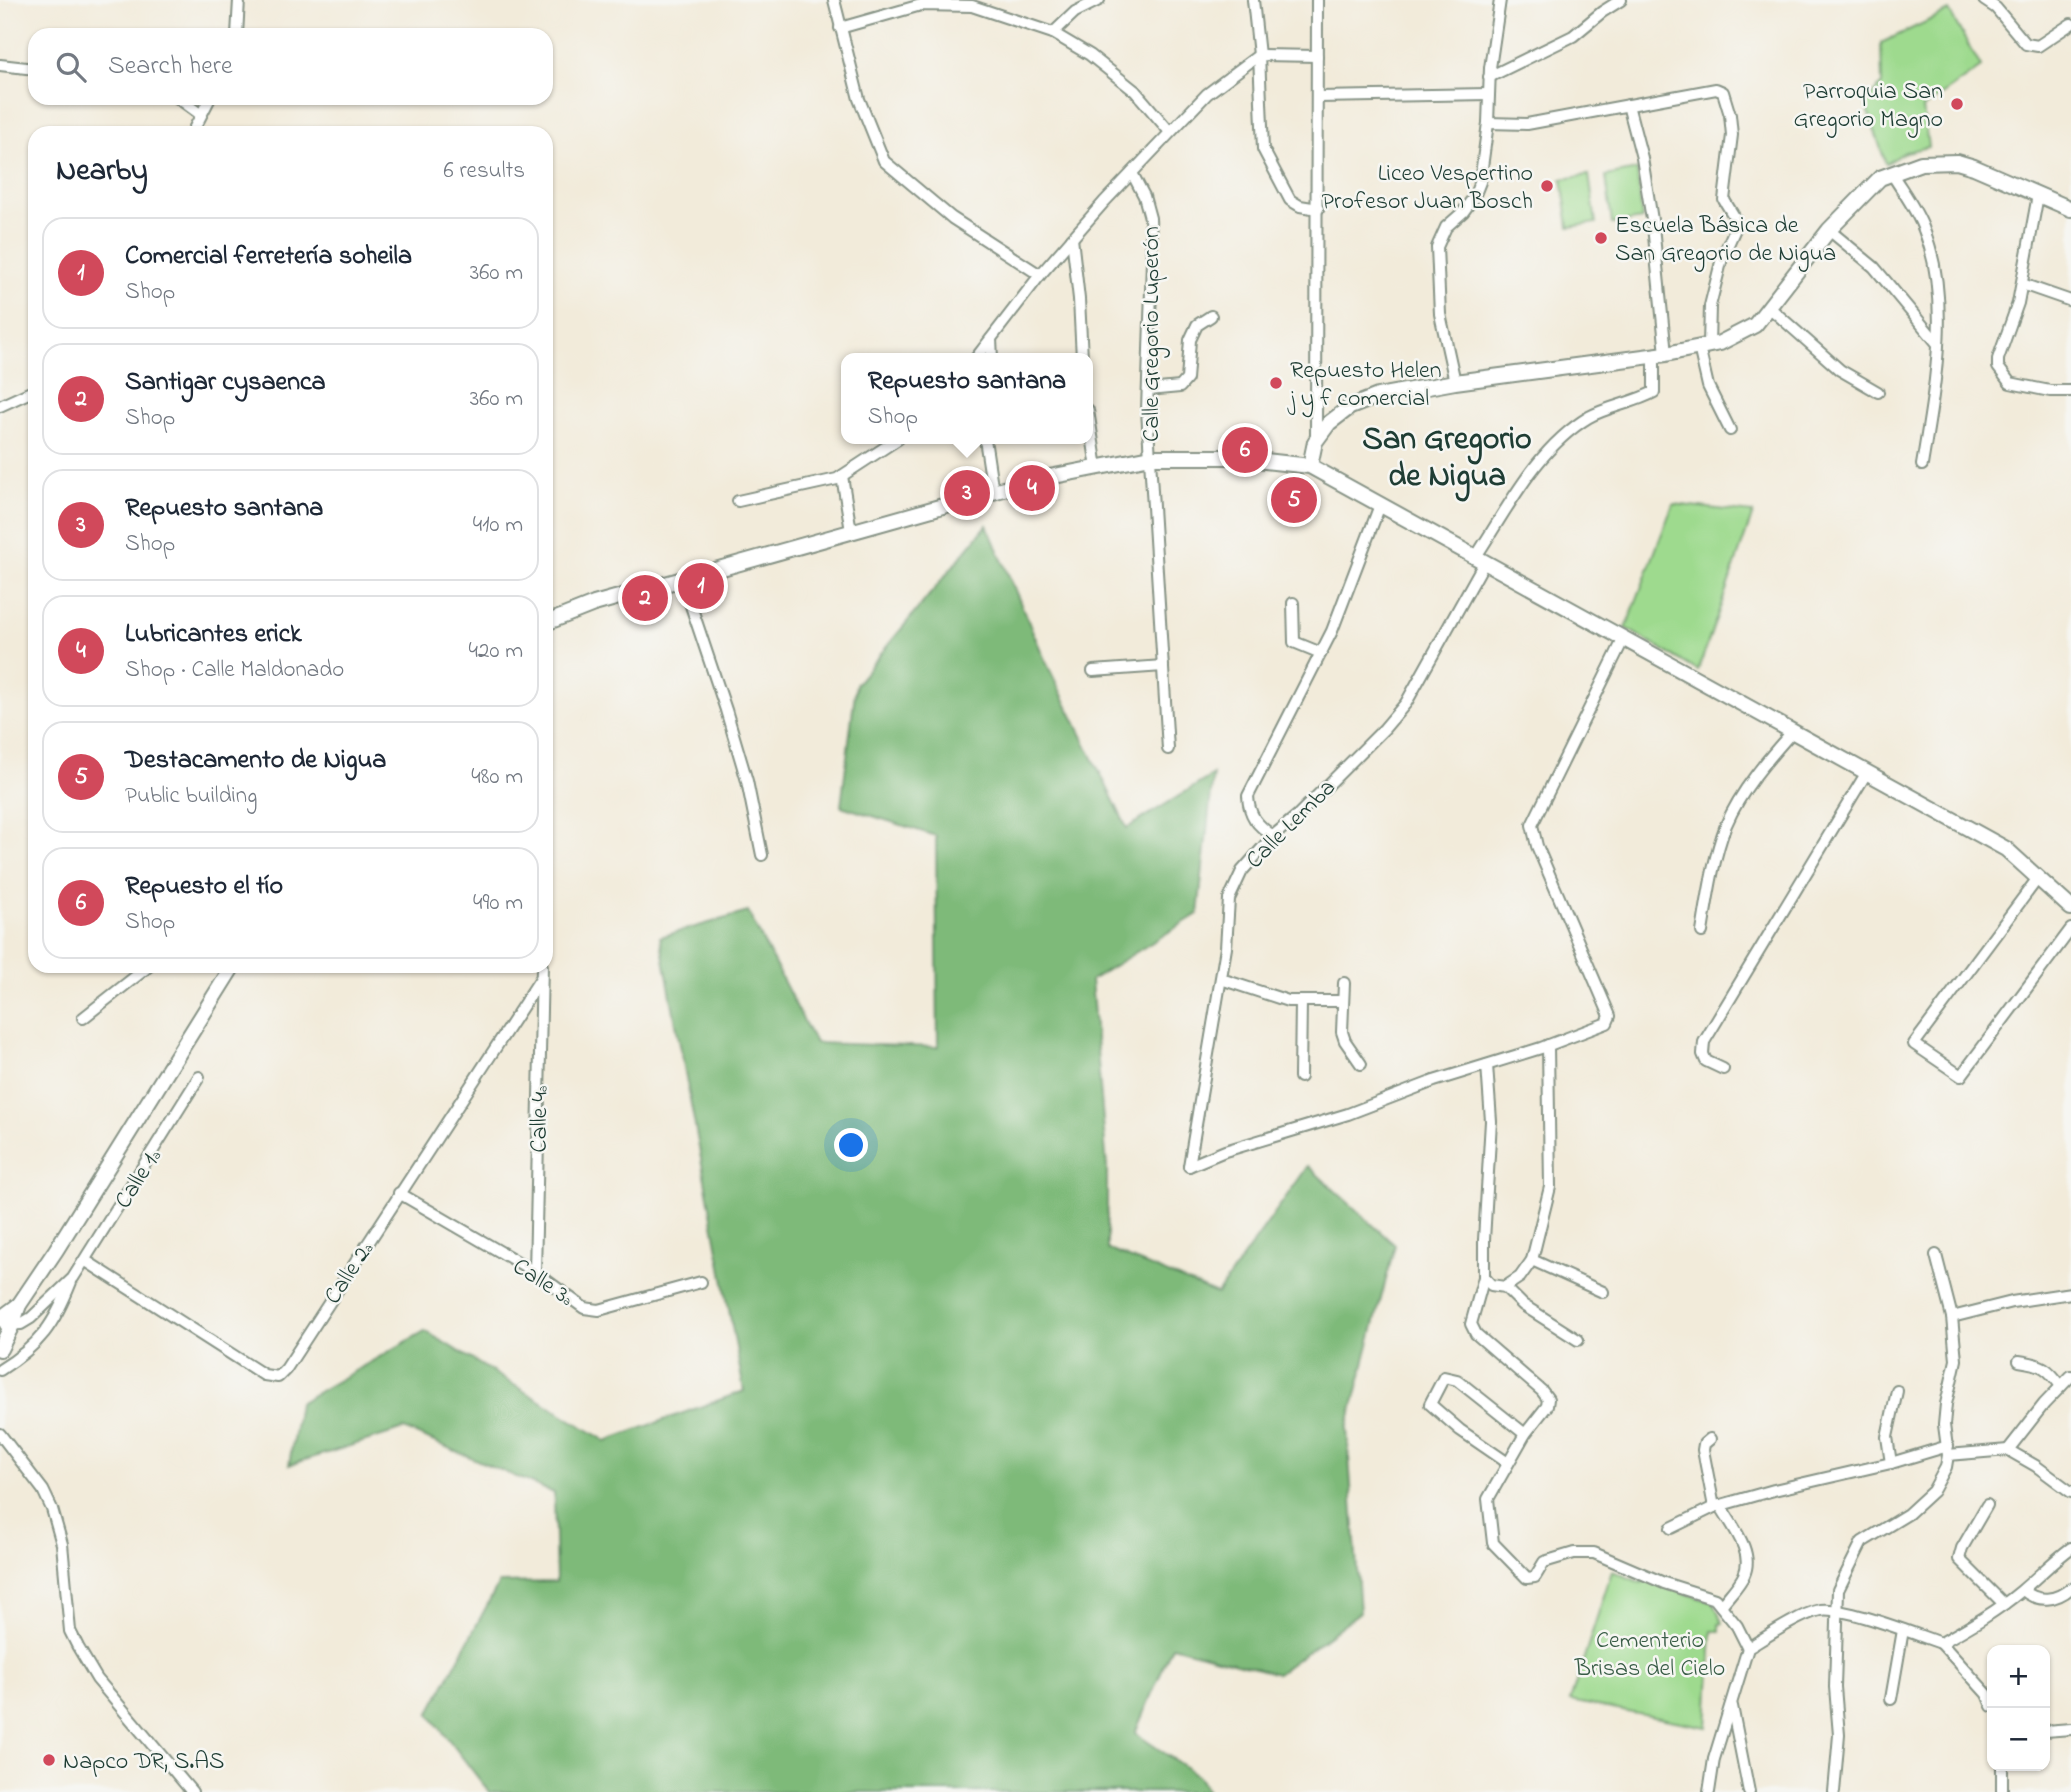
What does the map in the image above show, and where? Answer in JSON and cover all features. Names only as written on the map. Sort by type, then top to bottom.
[{"type":"street","points":[[237,28],[239,0]]},
{"type":"street","points":[[834,0],[859,99],[884,161],[952,218],[1040,275]]},
{"type":"street","points":[[892,0],[896,12]]},
{"type":"street","points":[[1053,33],[1076,12],[1099,0]]},
{"type":"street","points":[[1253,0],[1259,55],[1263,149],[1290,200],[1300,206],[1318,209]]},
{"type":"street","points":[[1310,466],[1316,440],[1317,0]]},
{"type":"street","points":[[1455,382],[1440,314],[1437,247],[1446,227],[1463,212],[1474,197],[1480,182],[1488,123],[1489,77],[1500,0]]},
{"type":"street","points":[[1489,77],[1573,36],[1621,0]]},
{"type":"street","points":[[1984,0],[1996,8],[2026,44],[2038,46],[2071,24]]},
{"type":"street","points":[[841,28],[921,5],[957,2],[972,6],[1053,33],[1090,55],[1135,91],[1170,132]]},
{"type":"street","points":[[980,353],[1040,275],[1207,94],[1259,55],[1317,56]]},
{"type":"street","points":[[0,65],[28,68]]},
{"type":"street","points":[[1488,123],[1527,124],[1716,89],[1723,92],[1732,135],[1724,200],[1735,218],[1735,229],[1722,258],[1710,306],[1704,346],[1708,386],[1730,430]]},
{"type":"street","points":[[1318,97],[1489,94]]},
{"type":"street","points":[[188,105],[200,114]]},
{"type":"street","points":[[195,126],[206,105]]},
{"type":"street","points":[[1628,105],[1642,158],[1653,226],[1660,354]]},
{"type":"street","points":[[1316,440],[1329,423],[1350,407],[1378,396],[1720,343],[1755,325],[1829,230],[1880,178],[1921,163],[1957,162],[1990,173],[2071,209]]},
{"type":"street","name":"Calle Gregorio Luperón","points":[[1132,173],[1144,196],[1153,260],[1148,390],[1168,749]]},
{"type":"street","points":[[1892,174],[1924,228],[1936,272],[1940,318],[1922,465]]},
{"type":"street","points":[[2038,195],[2018,303],[1998,359],[1998,367],[2010,383],[2050,391],[2071,391]]},
{"type":"street","points":[[1829,230],[1874,267],[1938,344]]},
{"type":"street","points":[[1072,239],[1082,353]]},
{"type":"street","points":[[2022,284],[2071,301]]},
{"type":"street","points":[[1770,308],[1840,370],[1878,392]]},
{"type":"street","points":[[1148,390],[1180,387],[1187,379],[1190,340],[1197,325],[1211,316]]},
{"type":"street","points":[[991,339],[992,353]]},
{"type":"street","name":"Calle Lemba","points":[[1487,1065],[1434,1081],[1348,1114],[1225,1151],[1189,1166],[1226,948],[1229,899],[1242,871],[1273,836],[1307,807],[1384,729],[1406,703],[1479,560],[1541,457],[1591,416],[1654,392],[1660,354]]},
{"type":"street","points":[[0,406],[28,393]]},
{"type":"street","points":[[1093,442],[1097,468]]},
{"type":"street","points":[[738,501],[837,479],[890,444]]},
{"type":"street","points":[[986,444],[993,492]]},
{"type":"street","points":[[553,620],[594,604],[1040,479],[1151,457],[1230,457],[1310,466],[2006,849],[2071,908]]},
{"type":"street","points":[[842,476],[851,531]]},
{"type":"street","points":[[1273,836],[1258,826],[1249,809],[1248,796],[1332,631],[1380,505]]},
{"type":"street","points":[[682,579],[747,781],[762,855]]},
{"type":"street","points":[[1293,603],[1294,642],[1321,653]]},
{"type":"street","points":[[1623,640],[1532,825],[1537,846],[1610,1016],[1607,1023],[1487,1065],[1491,1121],[1484,1278],[1471,1324],[1476,1334],[1548,1399],[1547,1406],[1525,1434],[1488,1499],[1493,1543],[1527,1578],[1535,1577],[1544,1562],[1574,1553],[1594,1553],[1664,1583],[1715,1599],[1737,1626],[1748,1648]]},
{"type":"street","points":[[1093,671],[1163,666]]},
{"type":"street","points":[[1702,932],[1715,863],[1727,825],[1748,785],[1792,732]]},
{"type":"street","points":[[1723,1069],[1706,1061],[1703,1054],[1704,1042],[1867,772]]},
{"type":"street","points":[[2038,878],[1914,1044],[1961,1076],[2071,929]]},
{"type":"street","points":[[83,1018],[140,973]]},
{"type":"street","points":[[0,1349],[4,1323],[56,1250],[229,973]]},
{"type":"street","name":"Calle 4ª","points":[[535,1272],[541,973]]},
{"type":"street","name":"Calle 2ª","points":[[86,1261],[264,1375],[278,1377],[286,1369],[541,978]]},
{"type":"street","points":[[1220,979],[1288,1001],[1343,1001]]},
{"type":"street","points":[[1344,983],[1342,1032],[1361,1064]]},
{"type":"street","points":[[1300,1077],[1301,1002]]},
{"type":"street","points":[[1505,1287],[1520,1277],[1532,1260],[1550,1187],[1548,1045]]},
{"type":"street","name":"Calle 1ª","points":[[4,1323],[31,1318],[73,1278],[199,1077]]},
{"type":"street","name":"Calle 3ª","points":[[399,1194],[535,1272],[584,1308],[599,1310],[701,1282]]},
{"type":"street","points":[[1834,1792],[1839,1735],[1835,1687],[1838,1590],[1862,1542],[1908,1514],[1933,1491],[1946,1466],[1948,1451],[1944,1425],[1945,1404],[1956,1360],[1952,1317],[1936,1255]]},
{"type":"street","points":[[1532,1260],[1603,1292]]},
{"type":"street","name":"Calle 1ª","points":[[0,1370],[32,1348],[41,1338],[61,1307],[73,1278]]},
{"type":"street","points":[[1484,1278],[1491,1285],[1505,1287],[1522,1305],[1578,1340]]},
{"type":"street","points":[[1952,1317],[2012,1302],[2071,1293]]},
{"type":"street","points":[[2020,1362],[2038,1364],[2051,1373],[2061,1386]]},
{"type":"street","points":[[2008,1450],[2044,1404],[2071,1376]]},
{"type":"street","points":[[1508,1463],[1460,1430],[1430,1404],[1444,1377],[1457,1380],[1525,1434]]},
{"type":"street","points":[[1891,1463],[1887,1437],[1897,1391]]},
{"type":"street","points":[[0,1434],[43,1490],[52,1508],[62,1544],[70,1631],[78,1647],[97,1679],[192,1792]]},
{"type":"street","points":[[1710,1439],[1704,1444],[1703,1450],[1717,1506],[1745,1550],[1748,1561],[1744,1575],[1721,1606]]},
{"type":"street","points":[[1671,1528],[1717,1506],[1774,1490],[1948,1451],[2008,1450],[2036,1466],[2071,1492]]},
{"type":"street","points":[[1987,1505],[1962,1548],[1959,1559],[2004,1604]]},
{"type":"street","points":[[1941,1643],[2004,1604],[2071,1548]]},
{"type":"street","points":[[2023,1590],[2030,1597],[2045,1600],[2064,1594],[2071,1588]]},
{"type":"street","points":[[1709,1792],[1714,1759],[1748,1648],[1818,1610],[1837,1609],[1941,1643],[1987,1694]]},
{"type":"street","points":[[1891,1699],[1903,1630]]},
{"type":"street","points":[[1731,1703],[1749,1792]]},
{"type":"street","points":[[2050,1731],[2071,1729]]},
{"type":"street","points":[[2002,1771],[2002,1792]]},
{"type":"green space","points":[[1949,11],[1981,67],[1923,108],[1928,147],[1905,152],[1886,164],[1865,102],[1882,84],[1881,43]]},
{"type":"green space","points":[[1637,170],[1642,219],[1612,224],[1606,176]]},
{"type":"green space","points":[[1589,175],[1596,223],[1569,227],[1562,179]]},
{"type":"green space","points":[[1673,504],[1753,513],[1698,671],[1626,628]]},
{"type":"green space","points":[[987,525],[1045,660],[1127,828],[1213,775],[1198,914],[1091,980],[1107,1167],[1107,1249],[1217,1294],[1308,1166],[1395,1245],[1347,1429],[1360,1612],[1277,1674],[1172,1646],[1135,1733],[1198,1776],[1207,1792],[489,1792],[429,1714],[499,1583],[556,1582],[554,1493],[404,1429],[289,1465],[299,1403],[425,1331],[606,1441],[744,1391],[660,937],[748,912],[815,1043],[938,1047],[936,836],[841,806],[856,684]]},
{"type":"green space","name":"Cementerio Brisas del Cielo","points":[[1612,1571],[1642,1583],[1643,1578],[1714,1603],[1723,1623],[1719,1624],[1720,1631],[1712,1631],[1707,1727],[1570,1701]]},
{"type":"place","name":"Parroquia San Gregorio Magno","points":[[1957,104]]},
{"type":"place","name":"Liceo Vespertino Profesor Juan Bosch","points":[[1547,186]]},
{"type":"place","name":"Escuela Básica de San Gregorio de Nigua","points":[[1601,238]]},
{"type":"place","name":"Repuesto Helen j y f comercial","points":[[1276,383]]},
{"type":"place","name":"Repuesto el tío","points":[[1245,450]]},
{"type":"place","name":"Lubricantes erick","points":[[1032,488]]},
{"type":"place","name":"Repuesto santana","points":[[967,493]]},
{"type":"place","name":"Destacamento de Nigua","points":[[1294,500]]},
{"type":"place","name":"Comercial ferretería soheila","points":[[701,586]]},
{"type":"place","name":"Santigar cysaenca","points":[[645,598]]},
{"type":"place","name":"Napco DR, S.AS","points":[[49,1760]]},
{"type":"district","name":"San Gregorio de Nigua","points":[[1447,456]]}]
